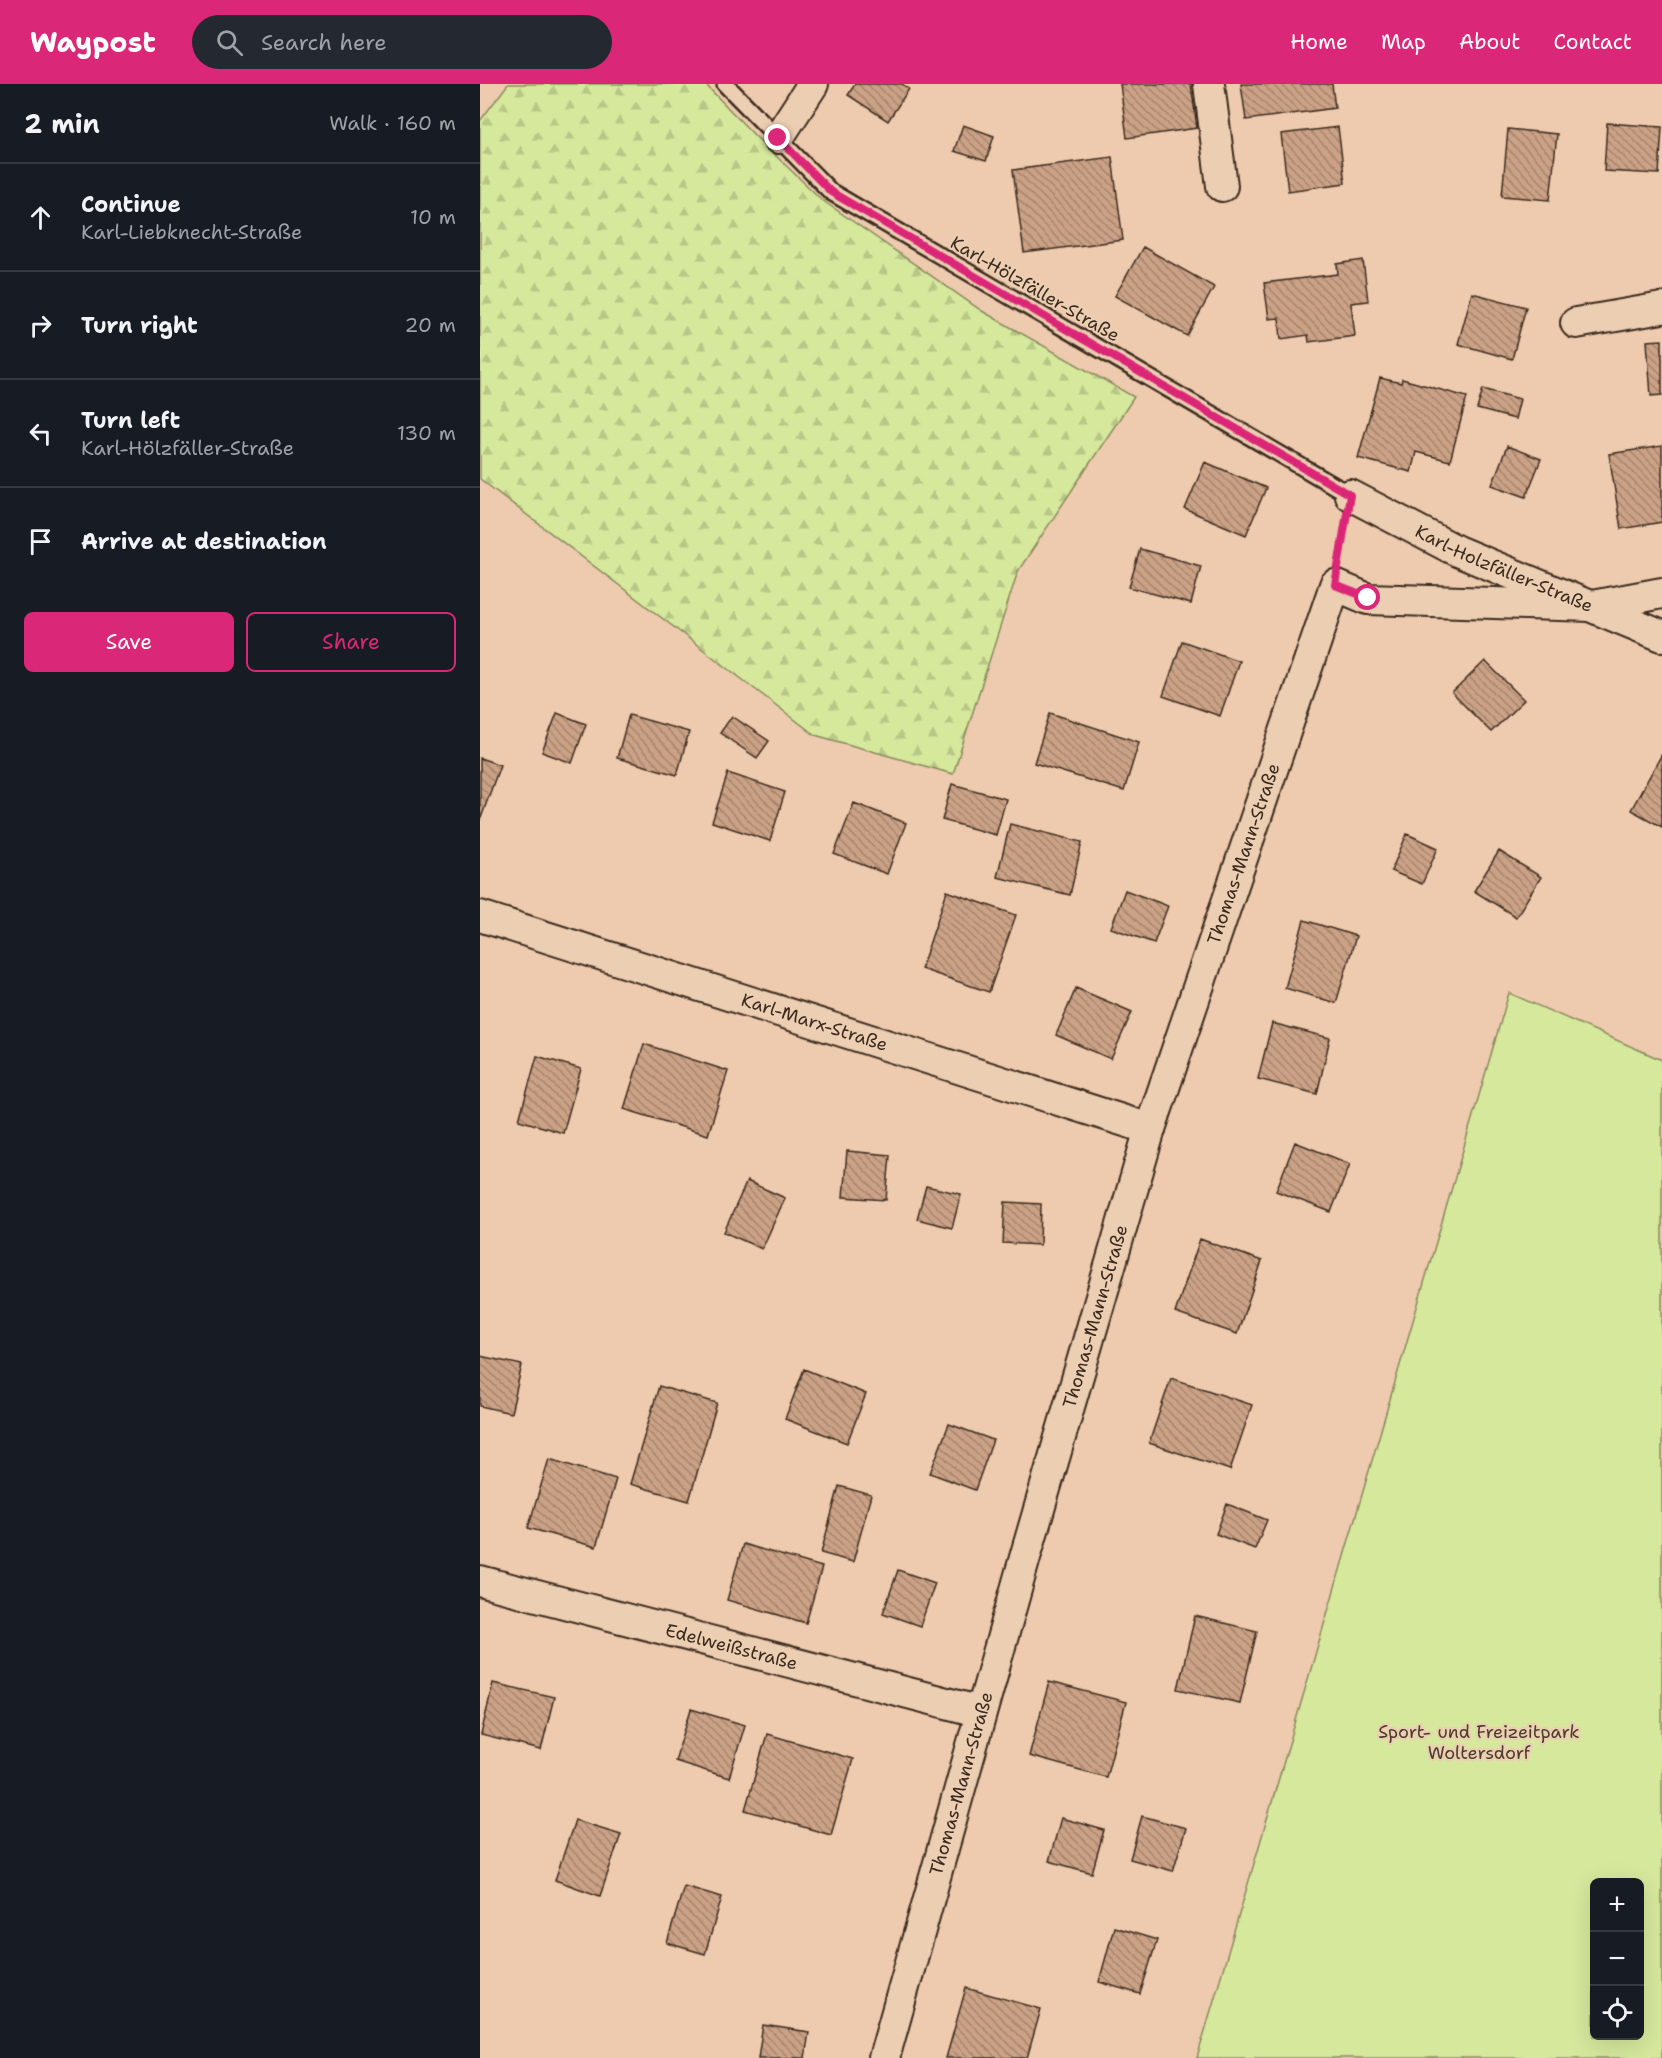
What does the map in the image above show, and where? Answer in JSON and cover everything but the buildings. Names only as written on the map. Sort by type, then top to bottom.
[{"type":"street","points":[[778,138],[813,84]]},
{"type":"street","points":[[1209,84],[1222,186]]},
{"type":"street","points":[[1576,323],[1662,308]]},
{"type":"street","name":"Karl-Holzfäller-Straße","points":[[1350,495],[1457,551],[1662,636]]},
{"type":"street","points":[[1335,585],[1368,598],[1592,606],[1662,593]]},
{"type":"street","name":"Thomas-Mann-Straße","points":[[884,2058],[981,1712],[1150,1129],[1335,585]]},
{"type":"street","name":"Karl-Marx-Straße","points":[[480,916],[1150,1129]]},
{"type":"street","name":"Edelweißstraße","points":[[480,1581],[981,1712]]},
{"type":"lane","name":"Karl-Hölzfäller-Straße","points":[[725,84],[831,192],[1350,495]]},
{"type":"path","points":[[1335,585],[1350,495]]},
{"type":"green space","points":[[508,84],[705,84],[822,200],[982,311],[1134,397],[1018,571],[953,774],[815,735],[480,479],[480,121]]},
{"type":"green space","name":"Sport- und Freizeitpark Woltersdorf","points":[[1509,993],[1662,1060],[1662,2058],[1197,2058]]},
{"type":"route","points":[[778,138],[831,192],[1350,495],[1335,585],[1368,598]]}]
